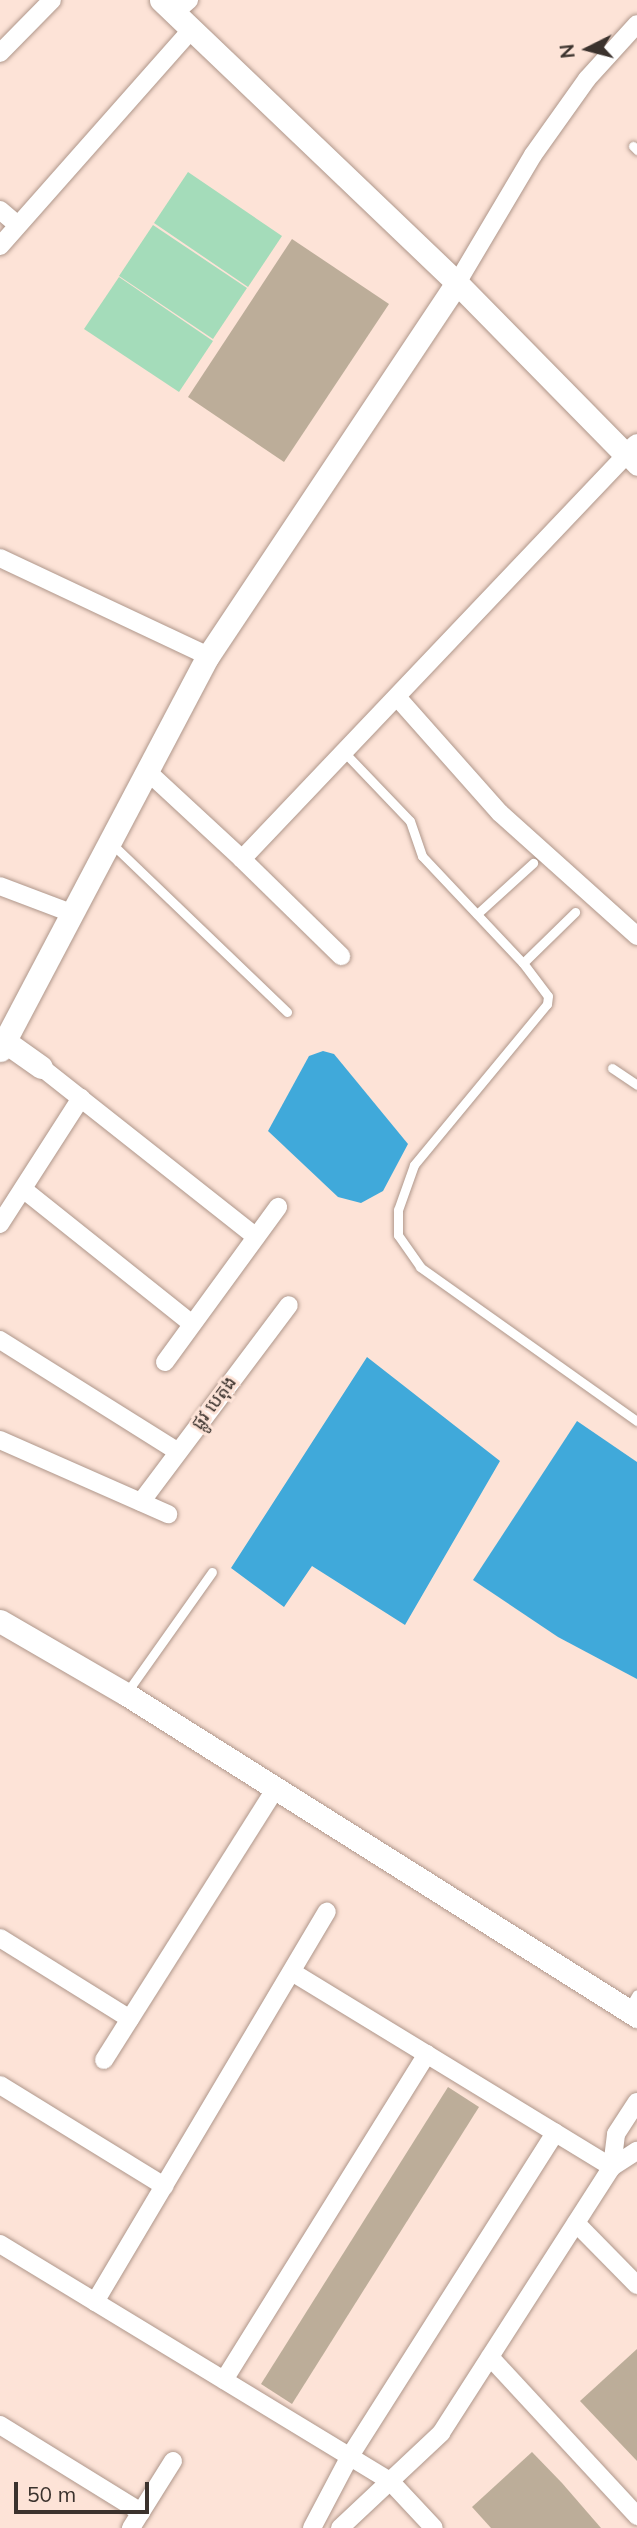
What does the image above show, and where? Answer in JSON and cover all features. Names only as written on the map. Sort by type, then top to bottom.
[{"type":"street","points":[[0,52],[51,0]]},
{"type":"street","points":[[175,4],[191,30],[634,455],[242,859]]},
{"type":"street","points":[[256,1237],[41,1067],[2,1043],[208,656],[457,283],[533,155],[587,79],[637,24]]},
{"type":"street","points":[[0,246],[191,30]]},
{"type":"street","points":[[0,210],[18,225]]},
{"type":"street","points":[[0,558],[208,656]]},
{"type":"street","points":[[397,697],[500,813],[637,936]]},
{"type":"street","points":[[147,771],[341,956]]},
{"type":"street","points":[[0,886],[71,914]]},
{"type":"street","points":[[0,1224],[81,1098]]},
{"type":"street","points":[[23,1189],[192,1324]]},
{"type":"street","points":[[165,1362],[278,1207]]},
{"type":"street","name":"ផ្លូវ បេតុង","points":[[141,1502],[289,1305]]},
{"type":"street","points":[[0,1339],[177,1451]]},
{"type":"street","points":[[0,1440],[168,1514]]},
{"type":"street","points":[[0,1621],[126,1694],[275,1790],[634,2007]]},
{"type":"street","points":[[104,2060],[275,1790]]},
{"type":"street","points":[[95,2302],[327,1912]]},
{"type":"street","points":[[0,1938],[130,2019]]},
{"type":"street","points":[[292,1972],[612,2168]]},
{"type":"street","points":[[224,2380],[427,2054]]},
{"type":"street","points":[[0,2085],[164,2186]]},
{"type":"street","points":[[612,2168],[616,2134],[637,2102]]},
{"type":"street","points":[[312,2528],[350,2456],[555,2133]]},
{"type":"street","points":[[340,2528],[441,2433],[612,2168],[637,2151]]},
{"type":"street","points":[[576,2223],[636,2281]]},
{"type":"street","points":[[0,2244],[390,2481],[434,2528]]},
{"type":"street","points":[[490,2357],[637,2516]]},
{"type":"street","points":[[0,2425],[141,2512]]},
{"type":"street","points":[[131,2528],[173,2461]]},
{"type":"lane","points":[[344,752],[410,821],[422,856],[547,989],[547,1004],[414,1165],[398,1210],[398,1235],[420,1267],[637,1421]]},
{"type":"lane","points":[[110,841],[286,1012]]},
{"type":"lane","points":[[477,914],[533,863]]},
{"type":"lane","points":[[523,963],[575,912]]},
{"type":"lane","points":[[612,1068],[637,1085]]},
{"type":"lane","points":[[126,1694],[212,1572]]},
{"type":"green space","points":[[188,172],[282,236],[248,287],[154,223]]},
{"type":"green space","points":[[153,225],[247,288],[213,339],[119,276]]},
{"type":"green space","points":[[119,277],[213,341],[179,392],[84,329]]},
{"type":"water","points":[[323,1051],[334,1054],[408,1144],[383,1191],[361,1203],[338,1197],[268,1131],[309,1056]]},
{"type":"water","points":[[367,1357],[500,1461],[405,1625],[312,1566],[284,1607],[231,1568]]},
{"type":"water","points":[[577,1421],[637,1462],[637,1679],[558,1637],[473,1580]]},
{"type":"building","points":[[292,239],[389,304],[284,462],[188,397]]},
{"type":"building","points":[[448,2087],[479,2107],[292,2404],[261,2384]]},
{"type":"building","points":[[637,2349],[637,2461],[580,2401]]},
{"type":"building","points":[[532,2452],[601,2528],[491,2528],[472,2507]]}]
